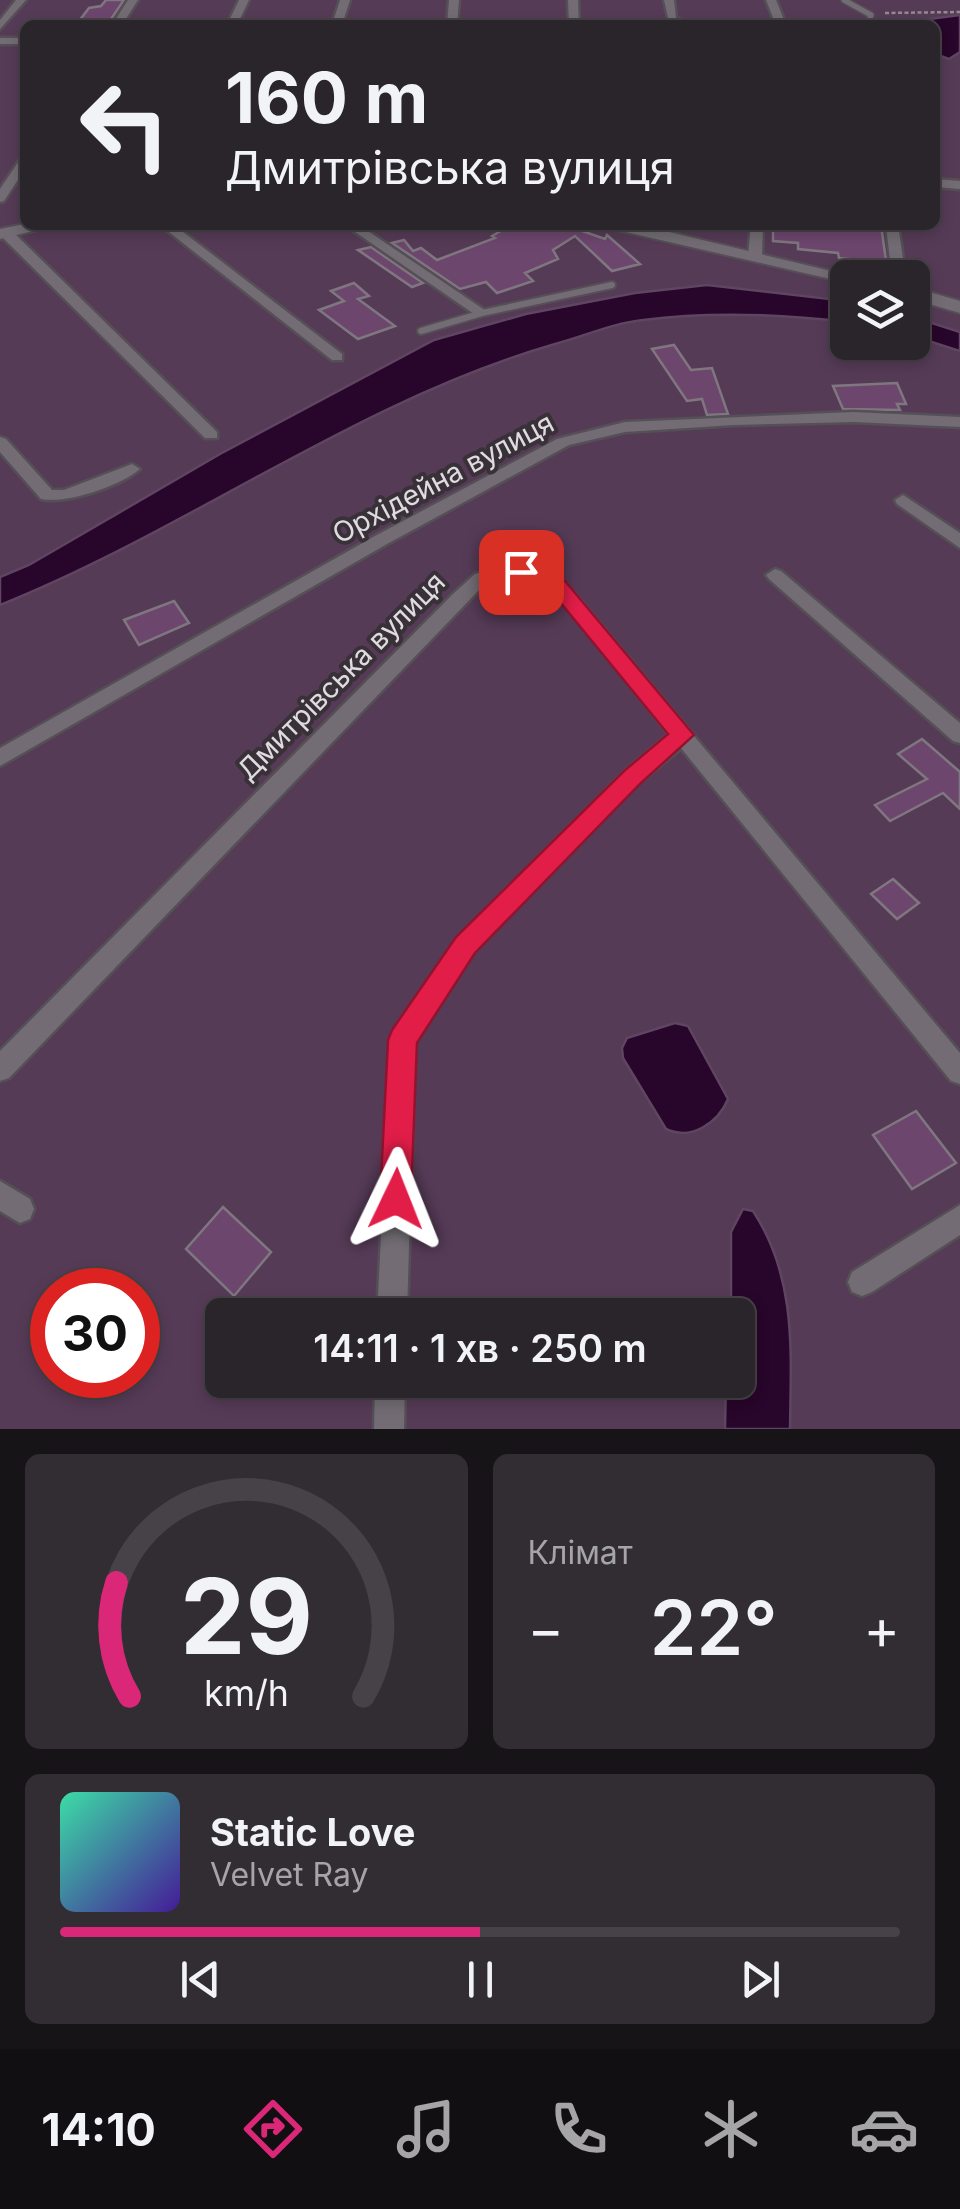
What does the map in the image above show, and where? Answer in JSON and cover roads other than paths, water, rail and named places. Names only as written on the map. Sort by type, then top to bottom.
[{"type":"street","points":[[0,26],[21,0]]},
{"type":"street","points":[[0,198],[20,168]]},
{"type":"street","points":[[172,230],[337,357]]},
{"type":"street","points":[[358,230],[482,313]]},
{"type":"street","points":[[640,230],[830,273]]},
{"type":"street","points":[[755,255],[756,230]]},
{"type":"street","points":[[893,230],[897,260]]},
{"type":"street","points":[[3,234],[211,434]]},
{"type":"street","points":[[930,298],[960,307]]},
{"type":"street","name":"Орхідейна вулиця","points":[[0,758],[381,540],[563,442],[625,427],[734,420],[853,417],[960,422]]},
{"type":"street","points":[[0,442],[48,494],[66,494],[132,469]]},
{"type":"street","points":[[903,500],[960,542]]},
{"type":"street","name":"Дмитрівська вулиця","points":[[0,1069],[484,577],[521,572],[558,586],[960,1072]]},
{"type":"street","points":[[775,575],[960,735]]},
{"type":"street","points":[[393,1298],[402,1040],[465,945],[632,777],[682,735]]},
{"type":"street","points":[[862,1282],[960,1219]]},
{"type":"street","points":[[389,1429],[390,1398]]},
{"type":"lane","points":[[844,0],[871,15],[870,20]]},
{"type":"lane","points":[[421,331],[482,313],[612,285]]}]
